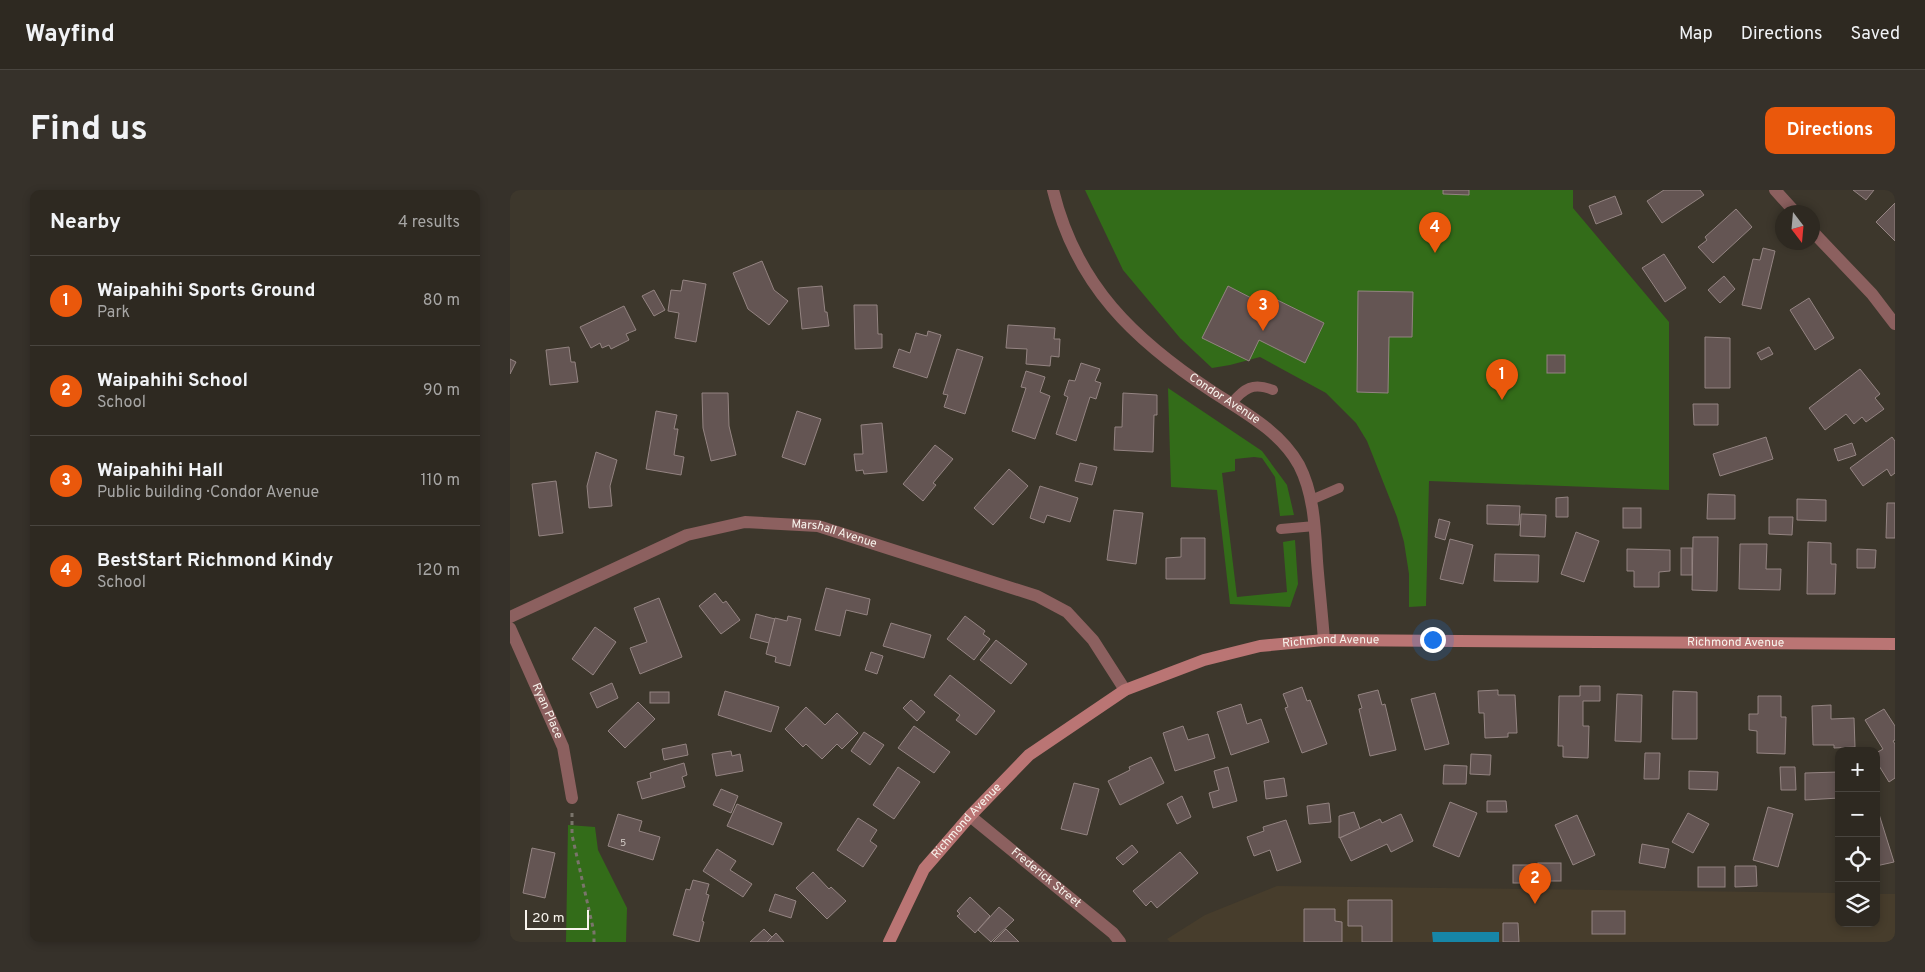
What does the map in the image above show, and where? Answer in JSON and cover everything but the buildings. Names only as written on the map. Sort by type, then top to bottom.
[{"type":"street","name":"Condor Avenue","points":[[1053,190],[1058,213],[1073,250],[1091,281],[1126,325],[1152,348],[1254,418],[1280,440],[1298,464],[1312,500],[1324,640]]},
{"type":"street","points":[[1775,190],[1789,205]]},
{"type":"street","points":[[1820,239],[1872,294],[1895,324]]},
{"type":"street","name":"Marshall Avenue","points":[[510,617],[687,535],[745,522],[818,526],[1037,596],[1067,612],[1093,640],[1125,690]]},
{"type":"street","name":"Ryan Place","points":[[510,628],[563,747],[572,798]]},
{"type":"street","name":"Richmond Avenue","points":[[889,942],[924,870],[970,816],[1029,755],[1125,690],[1204,660],[1260,646],[1324,640],[1895,644]]},
{"type":"street","name":"Frederick Street","points":[[970,816],[1113,933],[1120,942]]},
{"type":"lane","points":[[1231,404],[1242,391],[1257,385],[1273,390]]},
{"type":"lane","points":[[1312,500],[1339,488]]},
{"type":"lane","points":[[1281,529],[1315,526]]},
{"type":"path","points":[[572,798],[572,835],[594,932],[594,942]]},
{"type":"shaded area","points":[[1277,886],[1835,893],[1835,927],[1880,927],[1880,894],[1895,894],[1895,942],[1170,942],[1167,939],[1205,915]]},
{"type":"green space","points":[[1085,190],[1573,190],[1573,208],[1669,322],[1669,490],[1429,481],[1426,606],[1409,607],[1409,574],[1404,542],[1397,517],[1367,441],[1356,423],[1326,393],[1260,357],[1212,368],[1180,338],[1123,270]]},
{"type":"green space","points":[[1168,388],[1262,451],[1287,485],[1294,515],[1280,516],[1275,477],[1262,458],[1235,459],[1235,471],[1222,473],[1237,597],[1287,592],[1283,542],[1295,540],[1298,584],[1290,607],[1230,604],[1217,490],[1171,487]]},
{"type":"green space","points":[[568,825],[595,827],[598,850],[627,908],[626,942],[566,942]]},
{"type":"water","points":[[1432,932],[1499,932],[1499,942],[1433,942]]},
{"type":"place","name":"BestStart Richmond Kindy","points":[[1435,253]]},
{"type":"place","name":"Waipahihi Hall","points":[[1263,331]]},
{"type":"place","name":"Waipahihi Sports Ground","points":[[1502,400]]},
{"type":"place","name":"Waipahihi School","points":[[1535,904]]}]
